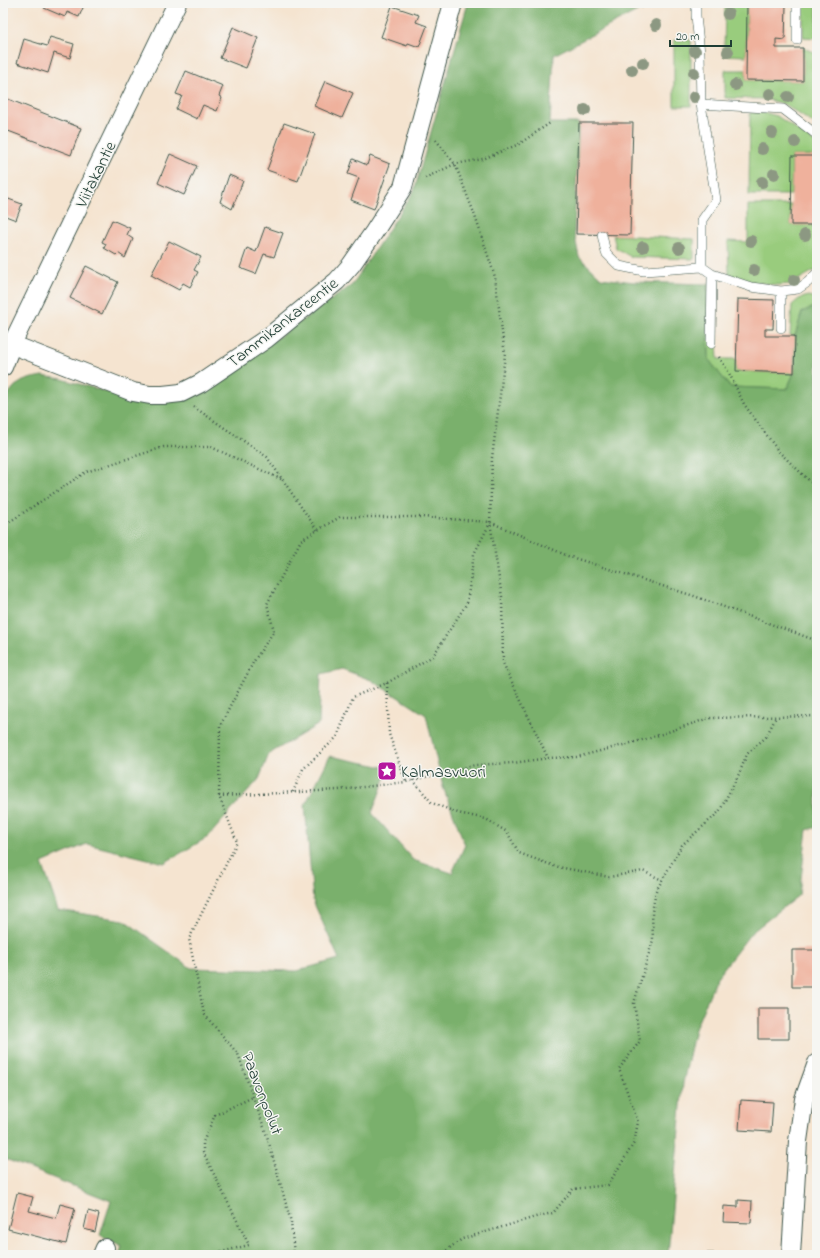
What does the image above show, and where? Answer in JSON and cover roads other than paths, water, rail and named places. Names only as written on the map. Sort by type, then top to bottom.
[{"type":"street","name":"Viitakantie","points":[[3,367],[7,343],[113,136],[177,3]]},
{"type":"street","name":"Tammikankareentie","points":[[7,343],[133,392],[150,395],[174,394],[201,383],[266,339],[337,281],[351,265],[403,187],[453,3]]},
{"type":"street","points":[[791,1255],[798,1141],[804,1099],[817,1063]]},
{"type":"lane","points":[[696,3],[700,54],[701,104],[716,200],[702,220],[702,266]]},
{"type":"lane","points":[[797,3],[797,40]]},
{"type":"lane","points":[[701,104],[782,109],[817,135]]},
{"type":"lane","points":[[602,235],[606,253],[619,266],[644,271],[702,266],[712,274],[751,287],[781,291],[798,289],[817,273]]},
{"type":"lane","points":[[711,344],[712,274]]},
{"type":"lane","points":[[781,291],[781,328]]},
{"type":"place","name":"Kalmasvuori","points":[[387,771]]}]
